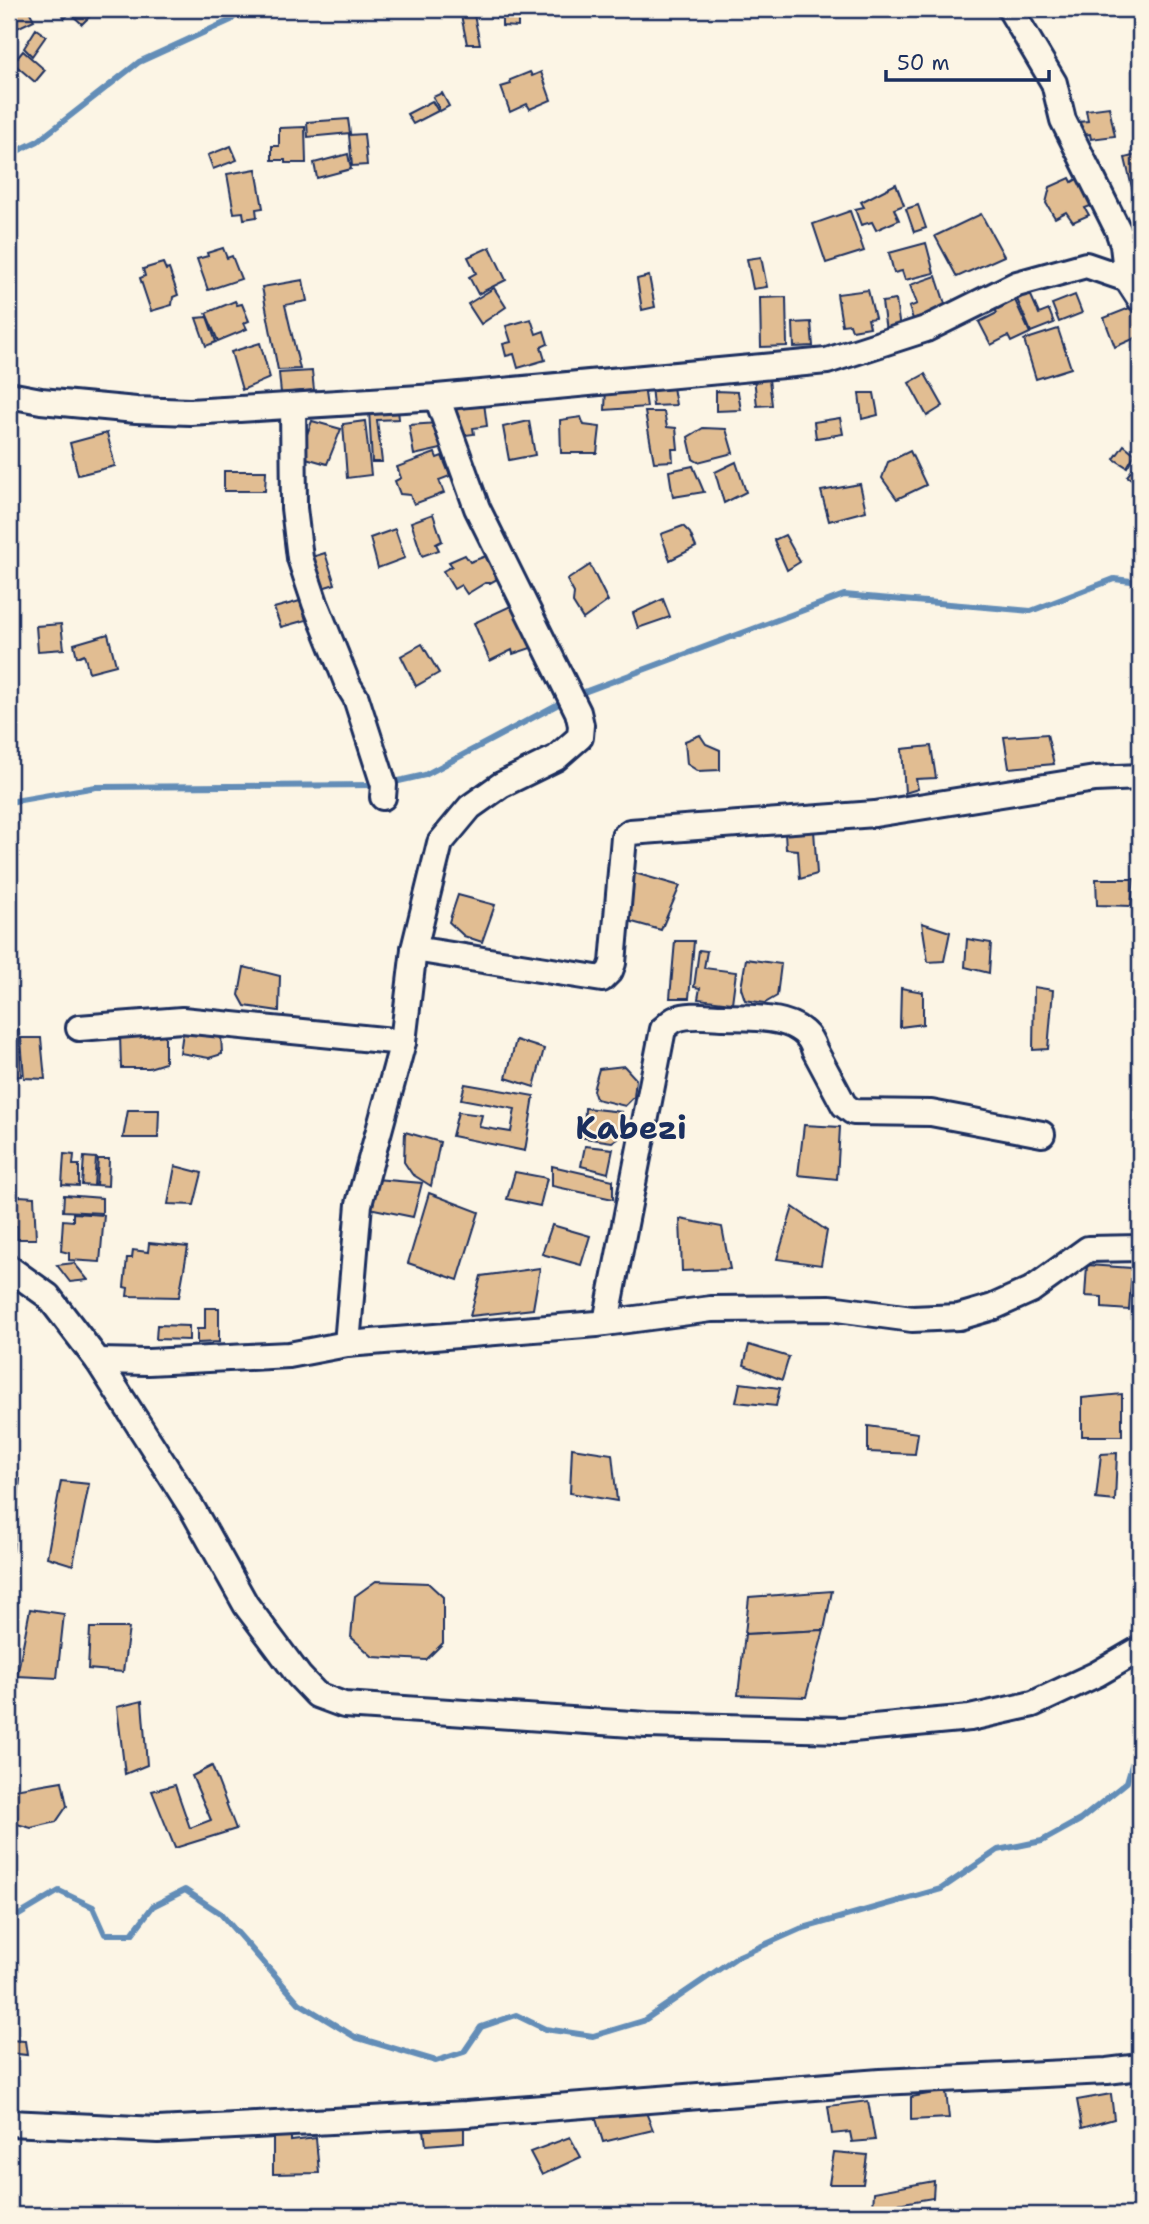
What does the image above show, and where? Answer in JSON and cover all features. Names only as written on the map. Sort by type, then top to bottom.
[{"type":"street","points":[[1010,9],[1054,83],[1063,120],[1124,245],[1134,289]]},
{"type":"street","points":[[9,395],[41,401],[176,412],[437,397],[827,361],[926,329],[1017,284],[1086,265],[1134,289]]},
{"type":"street","points":[[347,1344],[359,1204],[403,1042],[415,949],[440,843],[470,807],[501,785],[556,758],[580,737],[581,731],[578,712],[477,508],[437,397]]},
{"type":"street","points":[[293,406],[294,508],[300,558],[320,615],[348,685],[356,698],[384,785],[383,797]]},
{"type":"street","points":[[415,949],[603,979],[613,963],[624,837],[630,832],[875,814],[1096,779],[1140,777]]},
{"type":"street","points":[[606,1322],[663,1029],[673,1020],[689,1016],[775,1019],[796,1027],[811,1038],[814,1049],[844,1105],[853,1112],[931,1113],[1042,1134]]},
{"type":"street","points":[[79,1028],[182,1020],[403,1042]]},
{"type":"street","points":[[98,1361],[148,1362],[289,1355],[347,1344],[606,1322],[711,1309],[830,1308],[912,1319],[959,1317],[993,1307],[1031,1290],[1088,1249],[1140,1248]]},
{"type":"street","points":[[9,1268],[48,1296],[98,1361],[193,1510],[246,1605],[299,1676],[317,1695],[344,1705],[647,1725],[842,1730],[970,1718],[1033,1704],[1097,1674],[1140,1649]]},
{"type":"street","points":[[9,2123],[158,2130],[466,2114],[880,2082],[1140,2067]]},
{"type":"building","points":[[9,9],[28,9],[34,20],[13,30],[9,23]]},
{"type":"building","points":[[57,9],[88,9],[93,13],[82,24],[70,13],[65,18]]},
{"type":"building","points":[[496,9],[532,9],[533,18],[518,18],[518,27],[502,26],[502,18],[496,18]]},
{"type":"building","points":[[461,15],[474,15],[480,44],[467,44]]},
{"type":"building","points":[[36,29],[46,36],[32,56],[24,48]]},
{"type":"building","points":[[23,51],[45,70],[35,82],[13,63]]},
{"type":"building","points":[[530,72],[532,76],[541,72],[551,100],[530,109],[527,104],[510,112],[501,87]]},
{"type":"building","points":[[442,93],[449,106],[440,111],[433,97]]},
{"type":"building","points":[[432,101],[438,111],[413,124],[407,114]]},
{"type":"building","points":[[1109,107],[1115,136],[1091,139],[1090,134],[1080,135],[1078,122],[1088,121],[1086,110]]},
{"type":"building","points":[[348,119],[350,133],[308,137],[307,122]]},
{"type":"building","points":[[305,127],[306,163],[272,160],[272,146],[279,146],[279,128]]},
{"type":"building","points":[[364,134],[367,165],[352,166],[349,135]]},
{"type":"building","points":[[231,146],[237,160],[213,169],[208,155]]},
{"type":"building","points":[[348,154],[351,169],[317,178],[314,163]]},
{"type":"building","points":[[1140,154],[1140,190],[1133,192],[1125,158]]},
{"type":"building","points":[[256,169],[263,208],[256,209],[257,217],[244,219],[243,212],[234,213],[227,174]]},
{"type":"building","points":[[1070,178],[1072,182],[1079,178],[1093,205],[1085,208],[1089,215],[1073,222],[1066,212],[1055,218],[1046,203],[1050,187]]},
{"type":"building","points":[[896,184],[904,205],[894,209],[899,220],[876,230],[872,222],[861,225],[855,209],[864,207],[861,202]]},
{"type":"building","points":[[918,205],[926,228],[914,232],[906,209]]},
{"type":"building","points":[[850,211],[864,251],[826,263],[813,224]]},
{"type":"building","points":[[981,214],[1004,256],[957,277],[935,236]]},
{"type":"building","points":[[926,243],[934,273],[905,280],[902,271],[894,273],[889,253]]},
{"type":"building","points":[[490,247],[506,280],[478,294],[469,277],[476,273],[468,257]]},
{"type":"building","points":[[223,248],[227,258],[232,256],[241,279],[208,290],[197,259]]},
{"type":"building","points":[[761,257],[767,287],[753,289],[747,259]]},
{"type":"building","points":[[163,263],[166,270],[169,269],[178,295],[173,297],[172,305],[151,311],[140,278],[145,276],[143,269]]},
{"type":"building","points":[[649,276],[655,307],[642,310],[637,279]]},
{"type":"building","points":[[936,276],[946,307],[913,319],[909,307],[917,304],[910,285]]},
{"type":"building","points":[[303,280],[307,301],[285,305],[300,369],[278,370],[262,287]]},
{"type":"building","points":[[494,288],[506,307],[481,324],[468,304]]},
{"type":"building","points":[[868,290],[875,318],[868,319],[870,327],[852,330],[850,324],[842,325],[837,294]]},
{"type":"building","points":[[1029,291],[1039,314],[1049,310],[1054,323],[1031,332],[1016,297]]},
{"type":"building","points":[[1075,295],[1082,313],[1059,322],[1052,304]]},
{"type":"building","points":[[786,297],[787,346],[761,347],[760,298]]},
{"type":"building","points":[[1014,298],[1030,333],[1011,342],[1008,336],[991,345],[979,322],[997,313],[994,307]]},
{"type":"building","points":[[896,300],[900,329],[886,331],[882,302]]},
{"type":"building","points":[[235,301],[237,305],[242,304],[249,321],[244,323],[247,329],[218,341],[206,313]]},
{"type":"building","points":[[1132,307],[1140,327],[1140,336],[1115,347],[1104,318]]},
{"type":"building","points":[[207,317],[216,342],[206,346],[196,318]]},
{"type":"building","points":[[531,319],[536,334],[544,331],[548,344],[541,347],[545,360],[518,368],[514,354],[506,356],[503,344],[511,342],[506,326]]},
{"type":"building","points":[[811,322],[813,346],[794,347],[793,323]]},
{"type":"building","points":[[1058,329],[1071,368],[1036,379],[1024,340]]},
{"type":"building","points":[[260,343],[270,378],[242,390],[231,352]]},
{"type":"building","points":[[312,371],[314,390],[281,393],[279,373]]},
{"type":"building","points":[[925,374],[943,406],[927,416],[909,383]]},
{"type":"building","points":[[754,377],[769,379],[772,405],[757,406]]},
{"type":"building","points":[[644,386],[647,407],[605,410],[606,387]]},
{"type":"building","points":[[651,386],[673,387],[676,405],[653,406]]},
{"type":"building","points":[[716,391],[738,392],[741,410],[716,411]]},
{"type":"building","points":[[859,393],[874,393],[878,415],[862,419]]},
{"type":"building","points":[[484,403],[487,426],[473,428],[474,434],[458,436],[449,407]]},
{"type":"building","points":[[369,410],[398,410],[399,419],[377,420],[382,462],[372,462]]},
{"type":"building","points":[[645,412],[664,412],[667,427],[676,428],[678,449],[672,449],[673,461],[654,462]]},
{"type":"building","points":[[581,417],[584,425],[600,427],[597,453],[561,453],[560,420]]},
{"type":"building","points":[[840,418],[843,434],[816,438],[814,422]]},
{"type":"building","points":[[312,421],[341,429],[327,464],[299,456]]},
{"type":"building","points":[[365,421],[371,475],[347,478],[343,424]]},
{"type":"building","points":[[529,421],[535,455],[509,460],[503,427]]},
{"type":"building","points":[[438,423],[441,449],[414,455],[409,425]]},
{"type":"building","points":[[703,428],[726,429],[733,453],[698,462],[693,459],[688,437]]},
{"type":"building","points":[[107,433],[115,466],[78,475],[70,443]]},
{"type":"building","points":[[1124,445],[1135,454],[1127,467],[1114,459]]},
{"type":"building","points":[[910,451],[926,485],[897,499],[882,478],[888,462]]},
{"type":"building","points":[[435,453],[437,458],[442,456],[450,476],[439,480],[444,493],[414,504],[410,495],[400,494],[395,481],[401,478],[397,467]]},
{"type":"building","points":[[1140,460],[1140,476],[1136,482],[1127,476]]},
{"type":"building","points":[[736,462],[746,492],[724,503],[715,472]]},
{"type":"building","points":[[693,466],[704,492],[673,497],[669,471]]},
{"type":"building","points":[[224,471],[266,471],[265,491],[224,491]]},
{"type":"building","points":[[860,484],[866,511],[829,521],[821,491]]},
{"type":"building","points":[[433,514],[442,541],[436,544],[439,550],[422,556],[411,522]]},
{"type":"building","points":[[683,526],[690,533],[696,547],[670,560],[661,534]]},
{"type":"building","points":[[395,529],[405,558],[378,568],[370,538]]},
{"type":"building","points":[[785,535],[800,562],[787,570],[774,540]]},
{"type":"building","points":[[325,553],[335,584],[322,588],[312,557]]},
{"type":"building","points":[[465,555],[470,562],[486,556],[501,577],[467,594],[461,585],[454,589],[443,571],[452,566],[449,562]]},
{"type":"building","points":[[590,565],[608,601],[583,619],[573,603],[574,593],[567,580]]},
{"type":"building","points":[[663,599],[670,617],[638,628],[633,613]]},
{"type":"building","points":[[300,601],[306,620],[281,627],[274,608]]},
{"type":"building","points":[[515,604],[534,647],[513,654],[512,650],[490,661],[474,623]]},
{"type":"building","points":[[61,624],[64,649],[38,651],[36,626]]},
{"type":"building","points":[[108,634],[116,665],[89,672],[84,654],[77,657],[74,644]]},
{"type":"building","points":[[422,644],[439,673],[416,686],[401,656]]},
{"type":"building","points":[[1047,734],[1054,764],[1009,768],[1004,737]]},
{"type":"building","points":[[700,735],[706,744],[720,750],[720,770],[698,771],[687,764],[685,741]]},
{"type":"building","points":[[931,746],[936,778],[916,779],[918,789],[905,793],[902,749]]},
{"type":"building","points":[[814,830],[817,874],[800,879],[798,850],[786,849],[785,833]]},
{"type":"building","points":[[631,872],[680,886],[661,930],[625,920]]},
{"type":"building","points":[[1096,879],[1134,879],[1131,906],[1097,905]]},
{"type":"building","points":[[458,895],[495,905],[482,942],[464,936],[449,922]]},
{"type":"building","points":[[922,923],[950,932],[944,961],[928,962]]},
{"type":"building","points":[[967,939],[991,943],[989,973],[965,967]]},
{"type":"building","points":[[675,941],[694,941],[689,998],[670,998]]},
{"type":"building","points":[[699,950],[707,951],[704,968],[736,972],[732,1003],[698,999],[700,988],[694,987]]},
{"type":"building","points":[[746,959],[781,964],[777,996],[765,1003],[745,1000],[741,988]]},
{"type":"building","points":[[244,967],[280,976],[279,1011],[245,1006],[239,995]]},
{"type":"building","points":[[1034,987],[1053,990],[1048,1049],[1033,1050]]},
{"type":"building","points":[[901,988],[923,992],[923,1024],[900,1027]]},
{"type":"building","points":[[165,1028],[165,1063],[149,1068],[121,1068],[120,1034]]},
{"type":"building","points":[[9,1029],[19,1029],[21,1076],[9,1077]]},
{"type":"building","points":[[183,1032],[221,1033],[222,1054],[209,1058],[180,1053]]},
{"type":"building","points":[[21,1038],[41,1038],[45,1079],[24,1078]]},
{"type":"building","points":[[516,1040],[544,1049],[534,1087],[506,1078]]},
{"type":"building","points":[[624,1066],[636,1079],[634,1097],[625,1106],[596,1099],[593,1090],[599,1069]]},
{"type":"building","points":[[465,1084],[534,1096],[525,1151],[452,1136],[458,1112],[482,1115],[479,1127],[511,1132],[515,1109],[461,1099]]},
{"type":"building","points":[[585,1108],[622,1112],[624,1134],[612,1142],[584,1138]]},
{"type":"building","points":[[128,1110],[159,1110],[158,1138],[123,1138]]},
{"type":"building","points":[[804,1125],[840,1127],[837,1179],[798,1175]]},
{"type":"building","points":[[405,1132],[440,1142],[431,1186],[412,1174],[404,1162]]},
{"type":"building","points":[[9,1143],[14,1144],[11,1180],[9,1180]]},
{"type":"building","points":[[585,1146],[613,1149],[608,1173],[581,1166]]},
{"type":"building","points":[[64,1154],[74,1155],[73,1165],[79,1165],[79,1186],[62,1185]]},
{"type":"building","points":[[84,1157],[96,1158],[94,1186],[82,1185]]},
{"type":"building","points":[[98,1159],[109,1159],[108,1186],[96,1185]]},
{"type":"building","points":[[175,1166],[202,1173],[194,1205],[168,1204]]},
{"type":"building","points":[[552,1166],[613,1180],[613,1199],[552,1186]]},
{"type":"building","points":[[515,1172],[547,1178],[540,1206],[507,1199]]},
{"type":"building","points":[[375,1179],[422,1183],[413,1217],[369,1208]]},
{"type":"building","points":[[429,1193],[479,1212],[458,1280],[408,1263]]},
{"type":"building","points":[[64,1195],[102,1198],[102,1213],[63,1211]]},
{"type":"building","points":[[34,1197],[36,1239],[17,1239],[17,1226],[9,1226],[9,1198]]},
{"type":"building","points":[[793,1207],[827,1231],[821,1265],[777,1259]]},
{"type":"building","points":[[73,1213],[104,1215],[100,1262],[69,1260],[69,1253],[61,1251],[63,1220],[73,1221]]},
{"type":"building","points":[[680,1219],[722,1227],[730,1269],[682,1271]]},
{"type":"building","points":[[552,1225],[590,1236],[581,1265],[542,1254]]},
{"type":"building","points":[[149,1243],[188,1247],[179,1297],[127,1296],[128,1288],[124,1287],[127,1258],[132,1258],[133,1250],[148,1252]]},
{"type":"building","points":[[74,1263],[88,1280],[70,1282],[57,1265]]},
{"type":"building","points":[[1087,1265],[1132,1268],[1129,1310],[1102,1308],[1102,1297],[1085,1296]]},
{"type":"building","points":[[540,1268],[533,1309],[470,1316],[481,1276]]},
{"type":"building","points":[[205,1308],[219,1308],[219,1342],[197,1343],[197,1329],[205,1329]]},
{"type":"building","points":[[157,1325],[189,1326],[189,1340],[156,1339]]},
{"type":"building","points":[[749,1345],[789,1357],[782,1380],[744,1365]]},
{"type":"building","points":[[740,1383],[780,1388],[776,1406],[736,1402]]},
{"type":"building","points":[[1122,1394],[1122,1436],[1082,1436],[1082,1398]]},
{"type":"building","points":[[868,1426],[918,1433],[915,1454],[868,1452]]},
{"type":"building","points":[[572,1448],[612,1454],[617,1501],[570,1493]]},
{"type":"building","points":[[1117,1453],[1115,1501],[1096,1499],[1101,1454]]},
{"type":"building","points":[[9,1477],[20,1479],[13,1551],[9,1551]]},
{"type":"building","points":[[61,1481],[89,1484],[73,1565],[47,1557]]},
{"type":"building","points":[[376,1581],[428,1583],[443,1597],[443,1643],[426,1660],[373,1657],[351,1637],[355,1596]]},
{"type":"building","points":[[832,1591],[824,1630],[745,1634],[749,1597]]},
{"type":"building","points":[[30,1609],[64,1614],[57,1678],[17,1676]]},
{"type":"building","points":[[90,1628],[129,1628],[123,1672],[88,1669]]},
{"type":"building","points":[[824,1630],[806,1697],[738,1695],[745,1634]]},
{"type":"building","points":[[142,1701],[147,1765],[125,1774],[117,1707]]},
{"type":"building","points":[[212,1766],[236,1829],[175,1848],[152,1791],[175,1785],[190,1828],[211,1820],[192,1776]]},
{"type":"building","points":[[62,1781],[67,1806],[56,1822],[31,1828],[17,1824],[14,1789]]},
{"type":"building","points":[[9,2040],[25,2041],[27,2055],[9,2053]]},
{"type":"building","points":[[946,2091],[949,2118],[911,2120],[911,2097]]},
{"type":"building","points":[[1111,2094],[1114,2119],[1082,2128],[1077,2100]]},
{"type":"building","points":[[868,2101],[875,2140],[852,2142],[850,2132],[832,2134],[828,2106]]},
{"type":"building","points":[[645,2110],[653,2130],[603,2142],[595,2116]]},
{"type":"building","points":[[464,2125],[464,2142],[426,2145],[424,2130]]},
{"type":"building","points":[[291,2130],[291,2141],[316,2138],[319,2173],[273,2174],[273,2133]]},
{"type":"building","points":[[570,2137],[581,2157],[542,2175],[530,2152]]},
{"type":"building","points":[[834,2152],[867,2155],[863,2184],[829,2184]]},
{"type":"building","points":[[934,2181],[933,2198],[873,2208],[874,2192]]},
{"type":"waterway","points":[[9,155],[38,141],[139,62],[231,20],[240,9]]},
{"type":"waterway","points":[[576,695],[844,595],[1031,611],[1114,579],[1140,582]]},
{"type":"waterway","points":[[390,783],[425,775],[566,700]]},
{"type":"waterway","points":[[9,802],[96,787],[376,785]]},
{"type":"waterway","points":[[9,1921],[59,1891],[93,1907],[105,1934],[132,1934],[153,1906],[185,1890],[220,1913],[299,2003],[355,2037],[436,2061],[464,2052],[481,2027],[516,2015],[545,2029],[593,2036],[643,2021],[737,1957],[800,1929],[941,1889],[998,1850],[1042,1841],[1080,1820],[1127,1782],[1140,1742]]},
{"type":"district","name":"Kabezi","points":[[631,1127]]}]
